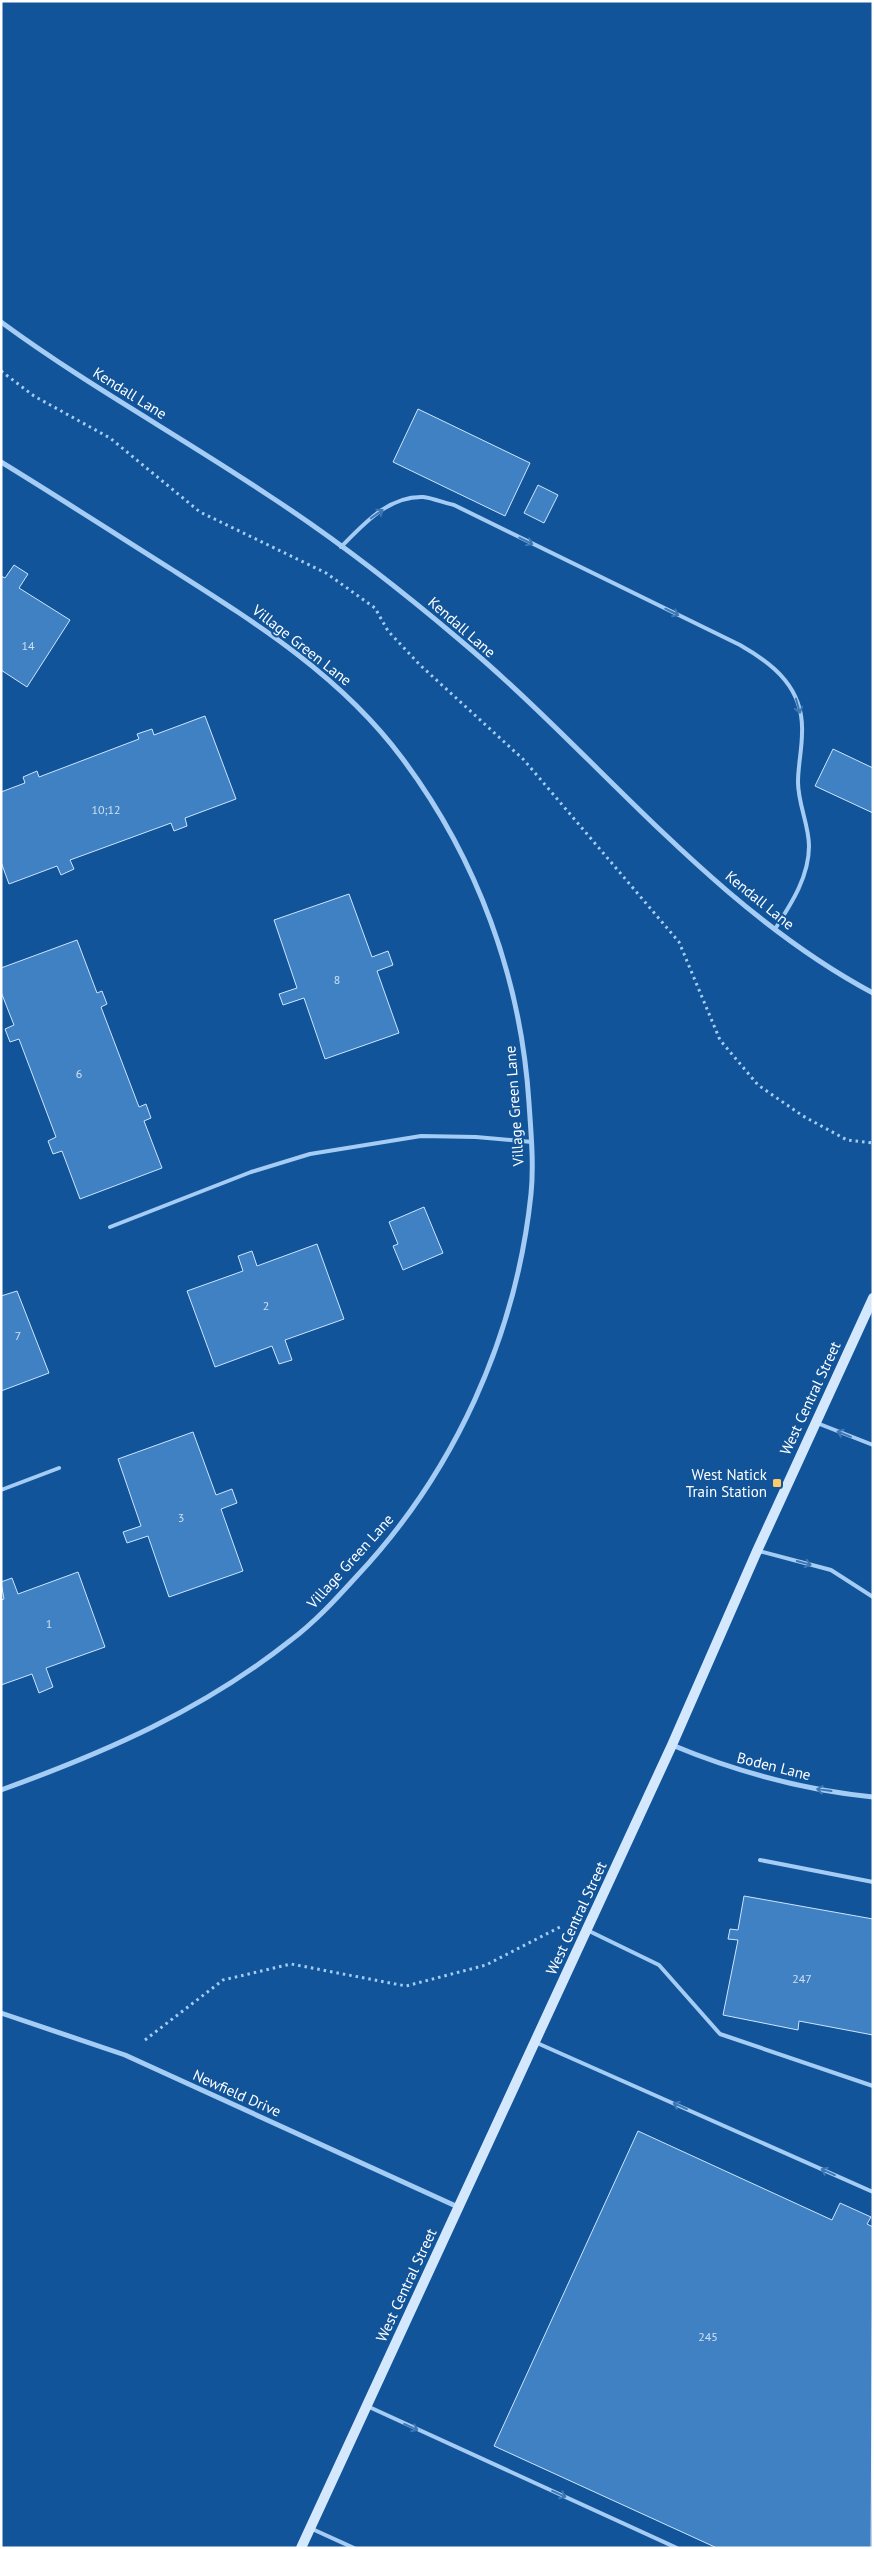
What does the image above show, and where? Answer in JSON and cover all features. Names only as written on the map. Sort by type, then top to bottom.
[{"type":"main road","name":"West Central Street","points":[[301,2548],[597,1909],[672,1745],[757,1551],[873,1298]]},
{"type":"street","name":"Kendall Lane","points":[[1,322],[53,360],[273,497],[341,547],[463,642],[683,851],[775,929],[820,961],[873,993]]},
{"type":"street","name":"Village Green Lane","points":[[1,462],[240,612],[284,643],[330,679],[369,718],[401,756],[427,794],[453,838],[476,882],[495,930],[511,983],[522,1034],[532,1142],[531,1194],[521,1252],[509,1305],[492,1360],[469,1415],[439,1469],[410,1512],[379,1552],[296,1637],[247,1674],[139,1735],[86,1759],[1,1790]]},
{"type":"street","name":"Boden Lane","points":[[672,1745],[716,1763],[800,1787],[873,1797]]},
{"type":"street","name":"Newfield Drive","points":[[1,2013],[125,2055],[458,2207]]},
{"type":"lane","points":[[341,547],[369,520],[394,502],[424,497],[454,505],[767,661],[786,680],[799,705],[802,732],[798,784],[809,845],[805,872],[793,900],[775,929]]},
{"type":"lane","points":[[110,1227],[251,1172],[310,1154],[421,1136],[476,1137],[532,1142]]},
{"type":"lane","points":[[816,1423],[873,1445]]},
{"type":"lane","points":[[1,1490],[59,1468]]},
{"type":"lane","points":[[757,1551],[832,1570],[873,1597]]},
{"type":"lane","points":[[760,1860],[873,1882]]},
{"type":"lane","points":[[587,1930],[659,1965],[720,2034],[873,2086]]},
{"type":"lane","points":[[535,2042],[873,2192]]},
{"type":"lane","points":[[367,2406],[677,2548]]},
{"type":"lane","points":[[310,2528],[354,2548]]},
{"type":"path","points":[[1,372],[34,396],[110,438],[200,512],[326,573],[375,608],[388,632],[420,666],[524,760],[679,942],[720,1040],[758,1085],[803,1116],[847,1140],[873,1143]]},
{"type":"path","points":[[125,2055],[223,1980],[291,1964],[406,1986],[486,1965],[597,1909]]},
{"type":"building","points":[[418,409],[530,463],[505,516],[393,462]]},
{"type":"building","points":[[538,485],[558,495],[544,523],[524,513]]},
{"type":"building","points":[[14,565],[28,574],[19,588],[70,620],[27,687],[1,670],[1,576],[5,578]]},
{"type":"building","points":[[205,716],[236,799],[185,818],[187,826],[174,831],[171,823],[70,860],[74,869],[61,875],[57,866],[9,884],[1,862],[1,792],[25,783],[23,777],[37,771],[39,777],[139,739],[137,734],[152,729],[154,735]]},
{"type":"building","points":[[833,749],[873,768],[873,813],[815,786]]},
{"type":"building","points":[[349,894],[372,957],[388,951],[393,965],[377,971],[399,1033],[325,1059],[304,998],[283,1005],[279,994],[297,988],[274,920]]},
{"type":"building","points":[[77,940],[97,993],[102,991],[107,1004],[101,1007],[139,1107],[146,1104],[151,1118],[144,1121],[162,1168],[80,1199],[62,1151],[53,1154],[48,1141],[56,1137],[19,1039],[10,1042],[5,1029],[14,1025],[1,992],[1,968]]},
{"type":"building","points":[[424,1207],[443,1253],[403,1270],[393,1246],[398,1244],[389,1222]]},
{"type":"building","points":[[317,1244],[344,1319],[285,1340],[292,1360],[279,1364],[272,1346],[215,1367],[187,1291],[243,1271],[238,1256],[252,1251],[257,1266]]},
{"type":"building","points":[[17,1291],[49,1373],[1,1391],[1,1296]]},
{"type":"building","points":[[193,1432],[216,1495],[232,1489],[237,1503],[221,1509],[243,1571],[169,1597],[148,1536],[127,1543],[123,1532],[141,1526],[118,1459]]},
{"type":"building","points":[[78,1572],[105,1647],[46,1668],[53,1687],[39,1693],[32,1674],[1,1685],[1,1600],[4,1599],[1,1582],[12,1578],[18,1594]]},
{"type":"building","points":[[744,1896],[873,1919],[873,2035],[799,2021],[798,2030],[723,2015],[738,1940],[728,1939],[730,1929],[738,1930]]},
{"type":"building","points":[[638,2131],[832,2220],[840,2203],[871,2217],[867,2224],[873,2227],[871,2548],[717,2548],[494,2446]]},
{"type":"place","name":"West Natick Train Station","points":[[777,1483]]}]
